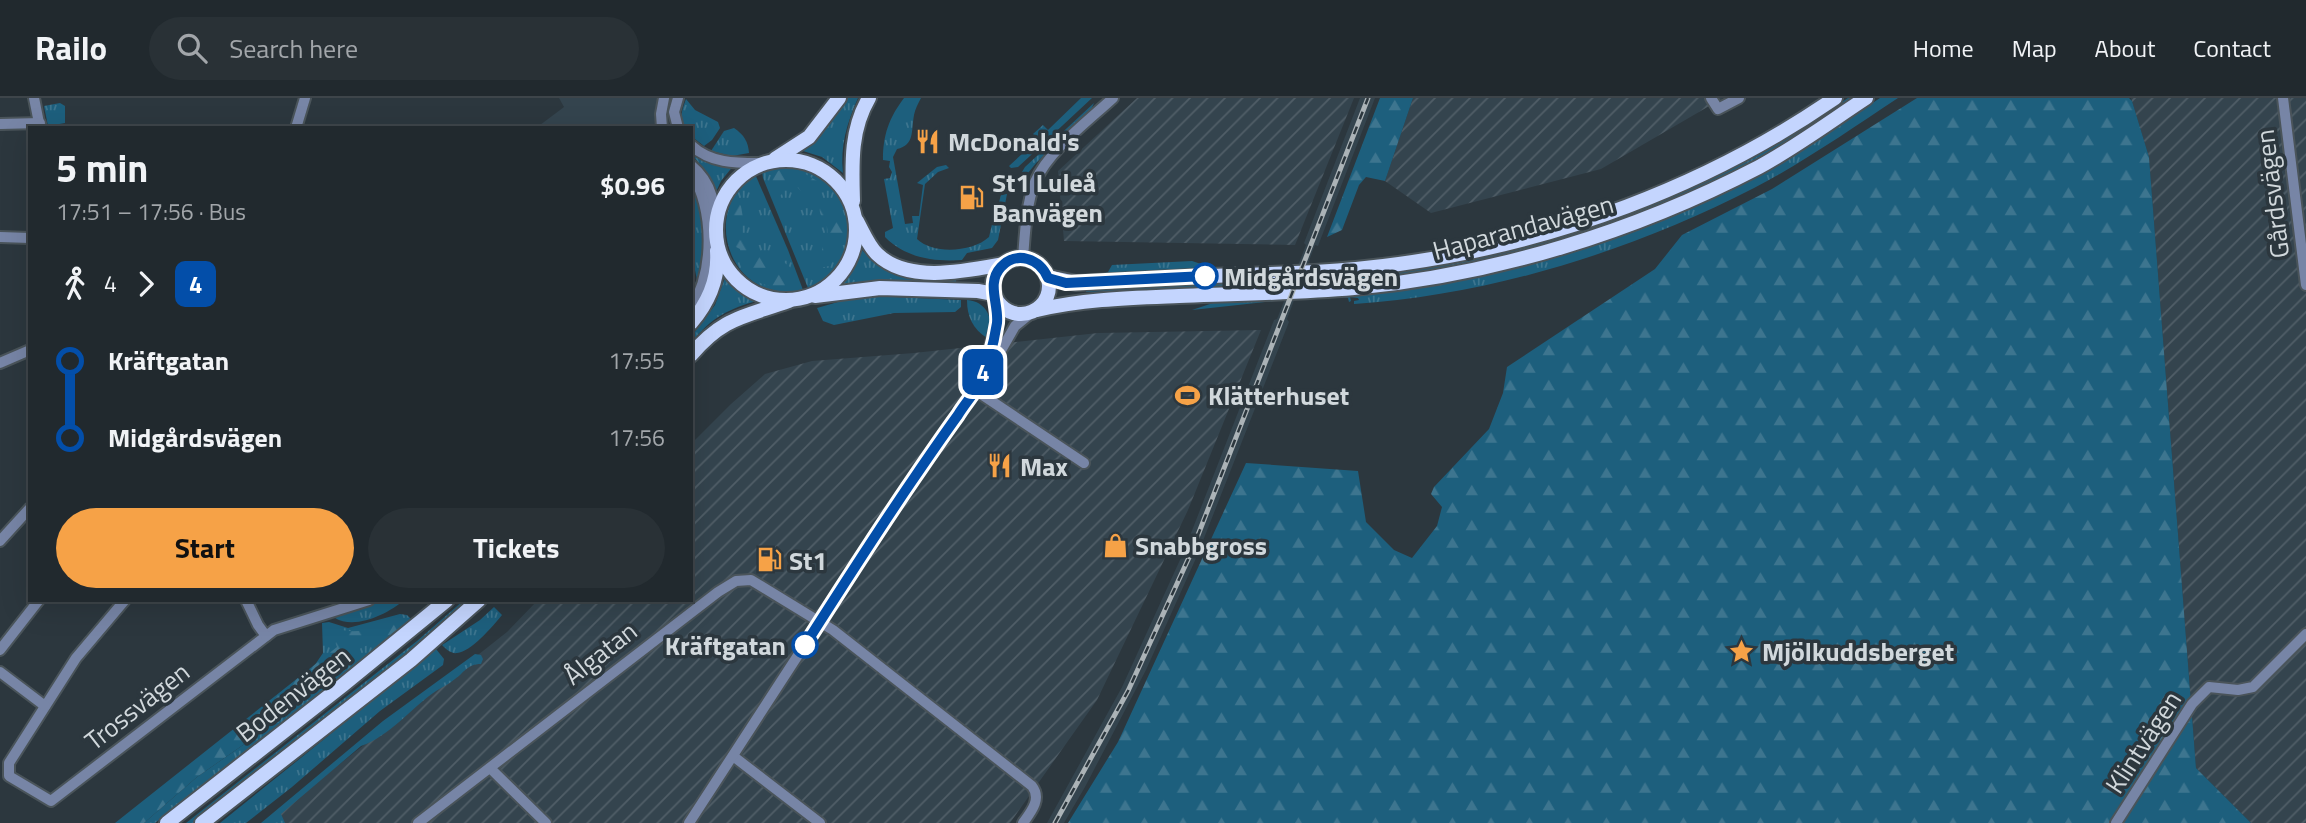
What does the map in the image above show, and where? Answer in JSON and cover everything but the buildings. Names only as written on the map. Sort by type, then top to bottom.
[{"type":"main road","points":[[693,321],[712,290],[717,270],[716,235],[721,204],[730,187],[746,172],[809,137],[839,98]]},
{"type":"main road","points":[[693,353],[714,330],[730,320],[800,298],[828,286],[844,269],[854,246],[852,161],[855,132],[869,98]]},
{"type":"main road","name":"Haparandavägen","points":[[1048,278],[1076,284],[1303,273],[1399,264],[1485,250],[1555,232],[1671,189],[1749,152],[1835,98]]},
{"type":"main road","name":"Haparandavägen","points":[[1034,312],[1098,299],[1356,287],[1435,277],[1493,265],[1621,228],[1680,205],[1760,166],[1866,98]]},
{"type":"main road","points":[[716,235],[722,257],[740,282],[761,295],[778,299],[880,288],[978,291],[995,297],[1004,309],[1014,314],[1034,312],[1048,296],[1048,278],[1037,262],[1023,258],[1004,264],[934,272],[916,271],[889,262],[874,250],[841,186],[825,171],[799,161],[768,162]]},
{"type":"main road","points":[[995,297],[994,277],[1004,264]]},
{"type":"main road","name":"Bodenvägen","points":[[167,823],[344,685],[445,602]]},
{"type":"main road","name":"Bodenvägen","points":[[202,823],[411,660],[477,602]]},
{"type":"street","points":[[0,124],[40,125],[34,98]]},
{"type":"street","points":[[297,126],[305,98]]},
{"type":"street","points":[[662,126],[664,98]]},
{"type":"street","points":[[678,98],[674,112],[678,126]]},
{"type":"street","points":[[1023,258],[1029,206],[1036,178],[1052,156],[1113,98]]},
{"type":"street","points":[[1711,98],[1718,109],[1740,98]]},
{"type":"street","name":"Gårdsvägen","points":[[2283,98],[2306,285]]},
{"type":"street","points":[[693,147],[704,155],[721,161],[768,162]]},
{"type":"street","points":[[693,167],[704,177],[713,196],[716,235]]},
{"type":"street","points":[[693,175],[704,197],[708,249],[703,287],[693,305]]},
{"type":"street","points":[[0,237],[28,238]]},
{"type":"street","points":[[977,387],[993,342],[997,322],[995,297]]},
{"type":"street","points":[[689,823],[895,506],[977,387],[1014,326],[1034,312]]},
{"type":"street","points":[[0,363],[28,351]]},
{"type":"street","points":[[977,387],[1084,463]]},
{"type":"street","points":[[0,541],[28,510]]},
{"type":"street","name":"Ålgatan","points":[[418,823],[665,630],[736,581],[751,580],[820,622]]},
{"type":"street","points":[[0,650],[37,602]]},
{"type":"street","name":"Trossvägen","points":[[123,602],[76,658],[9,763],[9,776],[51,801],[274,630],[363,602]]},
{"type":"street","points":[[247,602],[266,636]]},
{"type":"street","points":[[820,622],[1032,786],[1037,799],[1023,823]]},
{"type":"street","name":"Klintvägen","points":[[2116,823],[2192,704],[2209,687],[2238,690],[2253,687],[2306,634]]},
{"type":"street","points":[[0,672],[44,706]]},
{"type":"street","points":[[733,756],[820,823]]},
{"type":"street","points":[[489,768],[546,823]]},
{"type":"shaded area","points":[[559,98],[659,98],[656,116],[658,126],[539,126],[564,107]]},
{"type":"shaded area","points":[[1137,98],[1354,98],[1295,245],[1064,241],[1058,171]]},
{"type":"shaded area","points":[[1360,98],[1375,98],[1318,246],[1315,245],[1287,319],[1289,322],[1197,556],[1146,670],[1085,787],[1064,823],[1047,823],[1122,687],[1184,551],[1306,245],[1304,243]]},
{"type":"shaded area","points":[[1413,98],[1723,98],[1601,169],[1431,213],[1385,181]]},
{"type":"shaded area","points":[[2131,98],[2306,98],[2306,823],[2251,823],[2196,768],[2149,157]]},
{"type":"shaded area","points":[[1261,330],[1188,510],[1097,700],[1010,823],[265,823],[507,632],[536,602],[693,602],[693,442],[765,374],[812,361],[1098,333]]},
{"type":"green space","points":[[848,98],[858,98],[845,135],[843,173],[822,157],[803,151],[820,137]]},
{"type":"green space","points":[[904,98],[921,98],[914,113],[909,141],[897,149],[893,157],[905,224],[913,223],[912,216],[919,216],[923,185],[917,183],[937,167],[946,165],[949,168],[938,172],[925,184],[917,239],[933,248],[953,250],[982,242],[989,237],[993,220],[997,220],[1001,195],[1007,194],[998,240],[992,248],[967,253],[962,260],[941,260],[911,254],[885,237],[885,232],[893,228],[884,179],[890,178],[892,172],[890,161],[883,160],[884,143],[894,113]]},
{"type":"green space","points":[[1081,98],[1092,98],[1048,139],[1043,136],[1039,140],[1042,145],[1018,167],[1009,166],[1037,140],[1033,134],[1043,125],[1048,130]]},
{"type":"green space","points":[[1380,98],[1413,98],[1385,181],[1366,177],[1359,185],[1342,230],[1327,237]]},
{"type":"green space","points":[[1848,98],[1857,98],[1758,160],[1705,187],[1594,232],[1478,263],[1360,280],[1301,283],[1303,277],[1376,273],[1448,264],[1589,228],[1657,202],[1723,172],[1787,137]]},
{"type":"green space","points":[[1880,98],[1898,98],[1773,178],[1707,211],[1610,250],[1509,280],[1457,291],[1354,304],[1358,298],[1350,297],[1349,302],[1348,298],[1339,296],[1460,280],[1572,252],[1626,233],[1679,211],[1782,159]]},
{"type":"green space","points":[[1917,98],[2129,98],[2132,101],[2149,157],[2196,768],[2251,823],[1068,823],[1118,742],[1246,463],[1358,471],[1366,522],[1394,550],[1412,558],[1437,526],[1442,507],[1431,494],[1434,487],[1489,429],[1503,393],[1507,367],[1655,269],[1682,235],[1772,189]]},
{"type":"green space","points":[[686,99],[695,110],[718,122],[720,128],[704,146],[693,138],[693,126],[684,126],[682,113]]},
{"type":"green space","points":[[60,103],[65,106],[65,123],[48,126],[44,106]]},
{"type":"green space","points":[[1094,103],[1090,112],[1037,162],[1023,179],[1016,182],[1025,167]]},
{"type":"green space","points":[[734,128],[745,139],[749,153],[732,156],[711,151],[724,131]]},
{"type":"green space","points":[[693,151],[734,165],[716,192],[709,175],[693,156]]},
{"type":"green space","points":[[777,166],[802,168],[822,178],[837,194],[846,214],[848,236],[843,257],[829,275],[808,288],[763,178],[762,171]]},
{"type":"green space","points":[[783,168],[799,170],[822,184],[810,193],[803,193],[785,183],[783,193],[779,197],[773,190],[771,175]]},
{"type":"green space","points":[[755,174],[803,290],[778,291],[757,284],[741,270],[730,252],[726,231],[728,210],[738,190]]},
{"type":"green space","points":[[693,186],[702,212],[704,242],[696,286],[693,296],[693,287],[697,280],[693,270]]},
{"type":"green space","points":[[737,198],[740,200],[743,218],[742,234],[751,243],[749,246],[782,261],[792,269],[791,286],[763,284],[750,277],[741,266],[740,249],[732,245],[728,227],[729,215]]},
{"type":"green space","points":[[825,200],[838,205],[843,221],[843,237],[829,266],[811,270],[808,263],[822,253],[822,244],[828,239],[827,227],[820,214],[820,207]]},
{"type":"green space","points":[[861,249],[883,267],[904,276],[956,279],[956,282],[880,281],[840,285],[848,276]]},
{"type":"green space","points":[[1192,261],[1201,264],[1201,267],[1186,271],[1100,274],[1108,272],[1112,265]]},
{"type":"green space","points":[[726,275],[736,286],[760,300],[721,315],[693,341],[693,334],[715,305]]},
{"type":"green space","points":[[1293,279],[1291,284],[1086,292],[1113,287]]},
{"type":"green space","points":[[871,296],[961,300],[961,307],[955,312],[894,313],[834,325],[823,321],[817,308],[852,298]]},
{"type":"green space","points":[[1286,297],[1284,300],[1192,310],[1216,302]]},
{"type":"green space","points":[[967,300],[979,304],[990,318],[987,338],[972,322]]},
{"type":"green space","points":[[376,602],[401,602],[371,619],[352,622],[335,618]]},
{"type":"green space","points":[[462,602],[468,602],[369,687],[193,823],[186,823],[417,641]]},
{"type":"green space","points":[[494,607],[502,615],[469,648],[455,653],[442,645],[480,620]]},
{"type":"green space","points":[[400,614],[407,615],[412,620],[155,823],[144,823],[197,777],[276,719],[289,697],[299,688],[323,653],[322,623],[329,622],[348,628]]},
{"type":"green space","points":[[401,620],[397,631],[353,652],[318,688],[299,688],[289,697],[276,719],[197,777],[144,823],[115,823],[337,647],[331,631],[336,628],[361,631]]},
{"type":"green space","points":[[436,649],[444,659],[443,665],[380,711],[292,787],[246,823],[220,823]]},
{"type":"green space","points":[[475,654],[481,655],[481,664],[469,667],[391,729],[361,746],[281,814],[285,823],[261,823],[383,721]]},
{"type":"railway","points":[[1055,823],[1128,691],[1191,553],[1368,98]]},
{"type":"bus line","name":"4","points":[[805,645],[895,506],[979,384],[997,322],[994,277],[1004,264],[1018,258],[1028,259],[1041,265],[1048,278],[1076,284],[1205,276]]},
{"type":"place","name":"McDonald's","points":[[928,141]]},
{"type":"place","name":"St1 Luleå Banvägen","points":[[972,197]]},
{"type":"place","name":"Midgårdsvägen","points":[[1205,276]]},
{"type":"place","name":"Klätterhuset","points":[[1188,395]]},
{"type":"place","name":"Max","points":[[1000,466]]},
{"type":"place","name":"Snabbgross","points":[[1115,545]]},
{"type":"place","name":"St1","points":[[769,560]]},
{"type":"place","name":"Kräftgatan","points":[[805,645]]},
{"type":"place","name":"Mjölkuddsberget","points":[[1742,651]]}]
